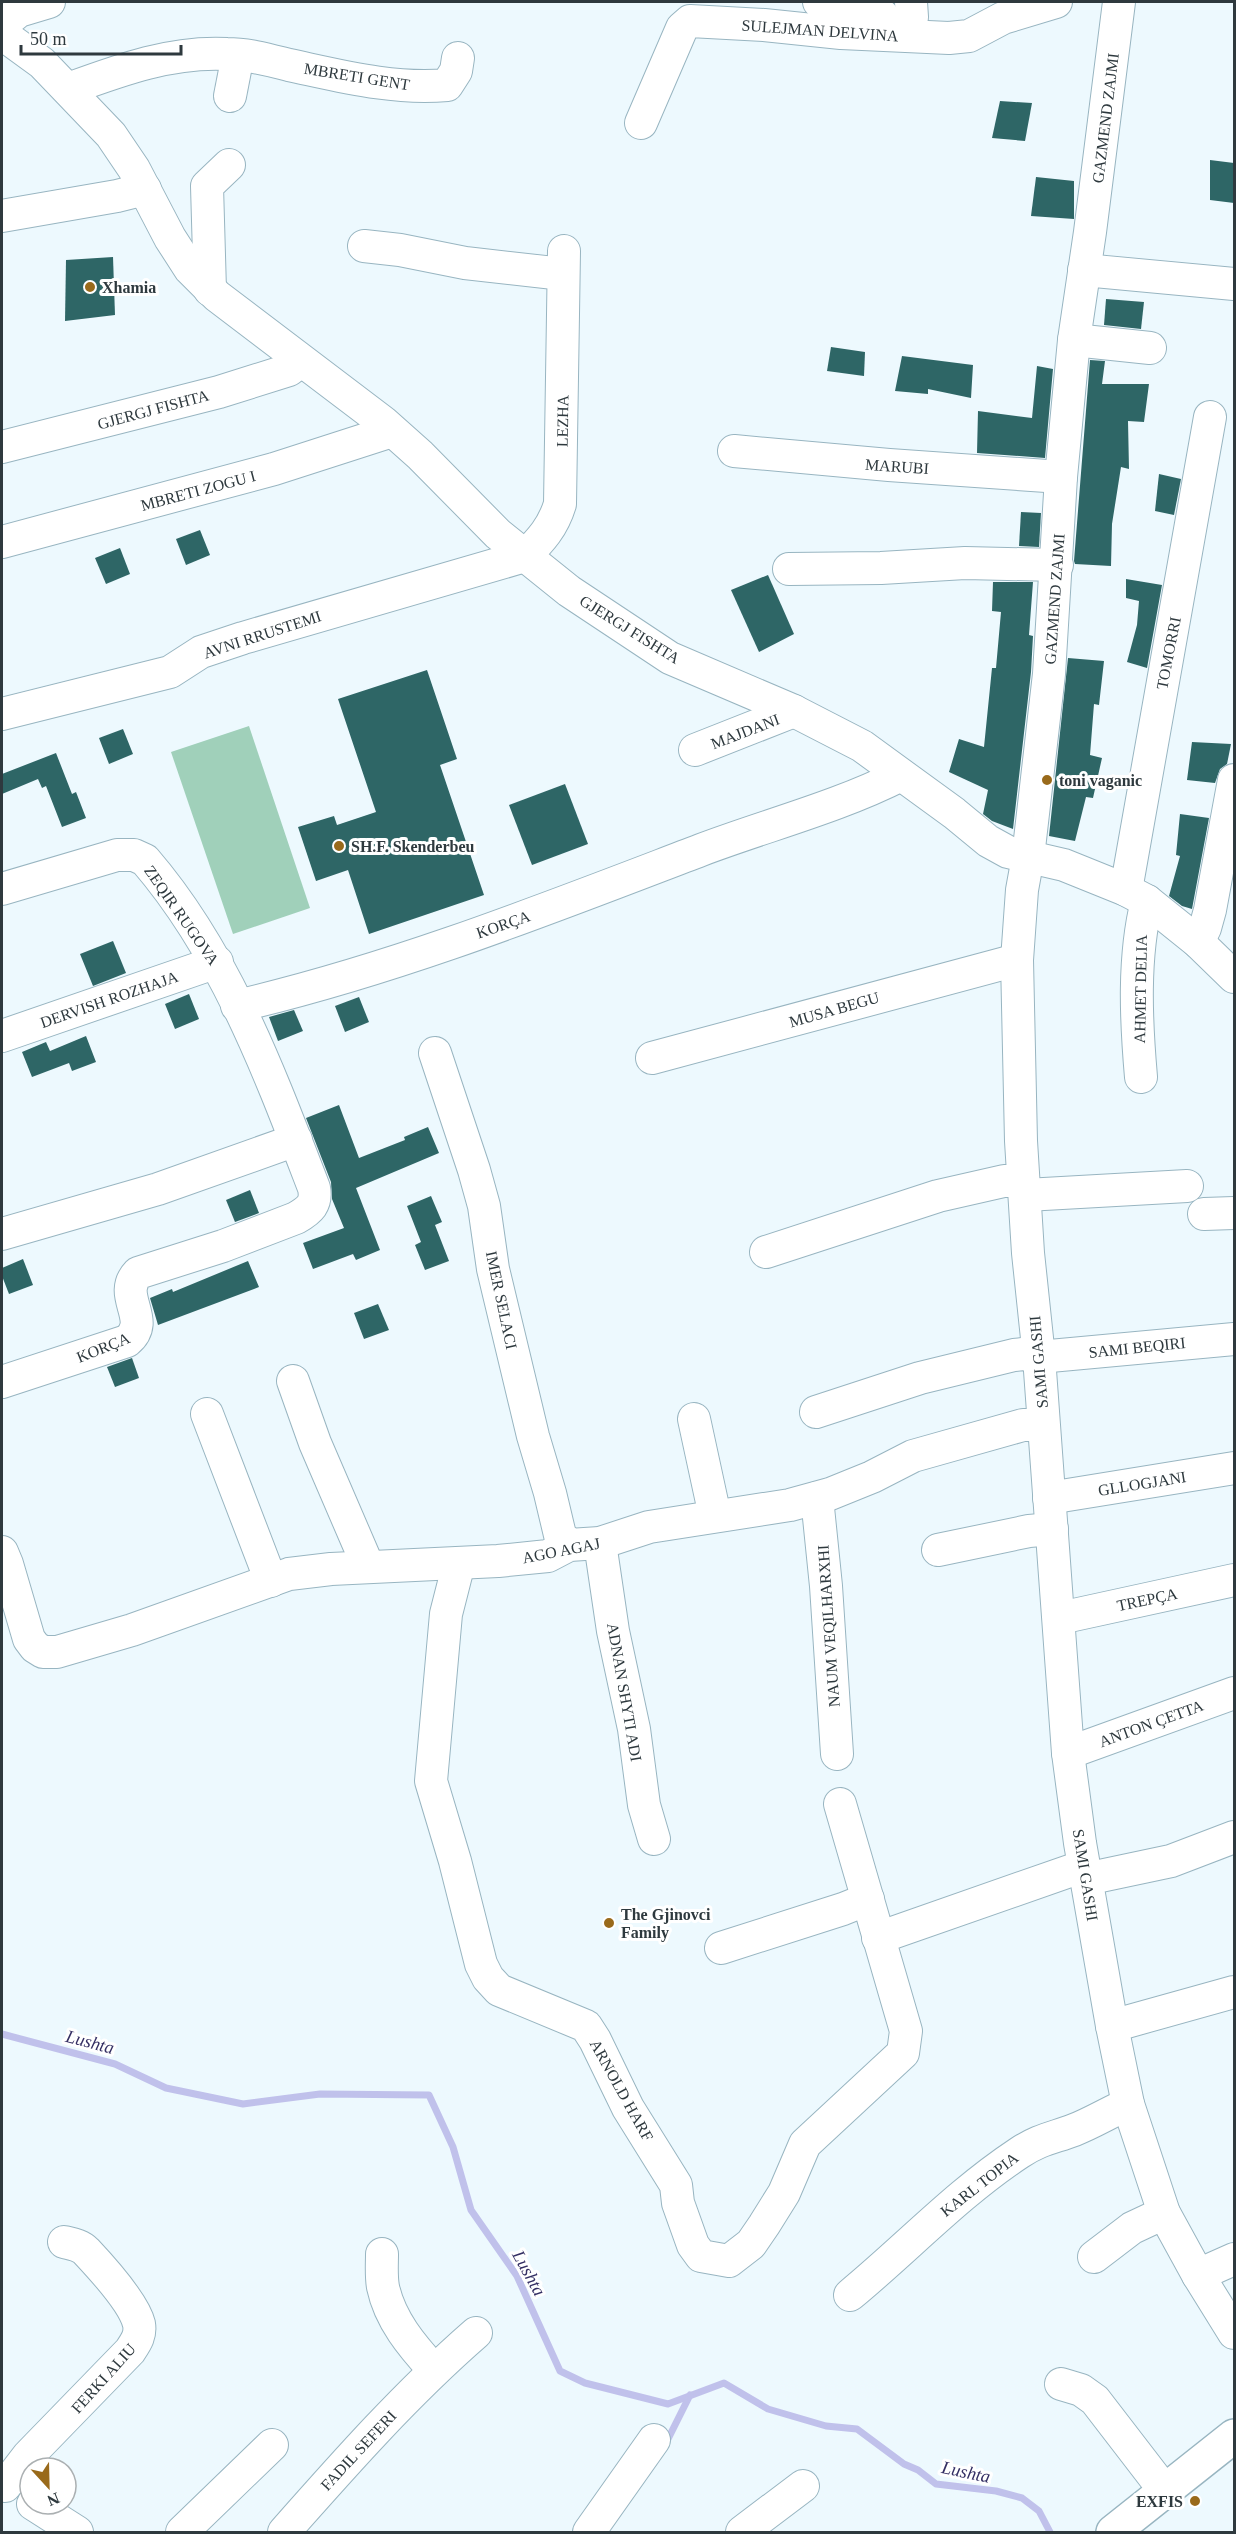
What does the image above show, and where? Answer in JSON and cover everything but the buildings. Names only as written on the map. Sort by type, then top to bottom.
[{"type":"main road","points":[[1113,2532],[1234,2436]]},
{"type":"street","points":[[2,25],[19,11],[49,2]]},
{"type":"street","points":[[819,2],[832,10],[911,9],[991,19],[1003,18]]},
{"type":"street","name":"SULEJMAN DELVINA","points":[[642,123],[689,11],[764,25],[841,33],[949,38],[978,32],[1003,18],[1056,2]]},
{"type":"street","name":"GAZMEND ZAJMI","points":[[1028,857],[1049,674],[1061,477],[1074,340],[1119,2]]},
{"type":"street","name":"GJERGJ FISHTA","points":[[2,34],[42,63],[111,135],[145,189],[170,238],[190,269],[210,290],[392,431],[420,455],[498,534],[525,556],[569,591],[670,658],[794,711],[862,746],[954,813],[988,841],[1008,852],[1028,857]]},
{"type":"street","name":"MBRETI GENT","points":[[68,88],[120,70],[182,54],[238,55],[358,80],[424,87],[447,85],[456,71],[458,58]]},
{"type":"street","points":[[230,96],[238,55]]},
{"type":"street","points":[[210,290],[207,186],[229,165]]},
{"type":"street","points":[[2,216],[145,189]]},
{"type":"street","name":"LEZHA","points":[[364,246],[400,250],[465,263],[563,263],[560,504],[547,533],[525,556]]},
{"type":"street","points":[[1084,270],[1234,284]]},
{"type":"street","points":[[1074,340],[1149,348]]},
{"type":"street","name":"GJERGJ FISHTA","points":[[2,447],[219,392],[289,370],[301,361]]},
{"type":"street","name":"TOMORRI","points":[[1136,895],[1210,417]]},
{"type":"street","name":"MBRETI ZOGU I","points":[[2,542],[274,469],[392,431]]},
{"type":"street","name":"MARUBI","points":[[734,451],[1061,477]]},
{"type":"street","name":"AVNI RRUSTEMI","points":[[2,714],[170,672],[201,652],[243,638],[525,556]]},
{"type":"street","points":[[789,569],[881,568],[965,563],[1057,564]]},
{"type":"street","name":"MAJDANI","points":[[695,750],[794,711]]},
{"type":"street","name":"KORÇA","points":[[2,1382],[127,1341],[136,1334],[138,1326],[130,1286],[138,1273],[223,1246],[307,1212],[314,1205],[316,1198],[296,1140],[237,1006],[310,987],[502,926],[727,840],[872,789],[901,775]]},
{"type":"street","points":[[1198,942],[1210,910],[1234,780]]},
{"type":"street","name":"ZEQIR RUGOVA","points":[[2,889],[117,855],[134,855],[145,860],[217,962],[237,1006]]},
{"type":"street","name":"AHMET DELIA","points":[[1028,857],[1064,865],[1136,895],[1198,942],[1234,977]]},
{"type":"street","name":"SAMI GASHI","points":[[1028,857],[1022,890],[1017,960],[1024,1188],[1060,1618],[1068,1753],[1085,1873],[1128,2104],[1164,2213],[1234,2333]]},
{"type":"street","name":"AHMET DELIA","points":[[1136,895],[1142,921],[1137,1035],[1141,1077]]},
{"type":"street","name":"MUSA BEGU","points":[[651,1058],[1017,960]]},
{"type":"street","name":"DERVISH ROZHAJA","points":[[2,1036],[217,962]]},
{"type":"street","name":"IMER SELACI","points":[[435,1053],[484,1206],[494,1269],[532,1436],[550,1493],[560,1536],[569,1545]]},
{"type":"street","points":[[2,1234],[158,1189],[296,1140]]},
{"type":"street","points":[[766,1252],[938,1196],[1004,1181],[1024,1188],[1187,1186]]},
{"type":"street","name":"SAMI BEQIRI","points":[[816,1412],[920,1378],[1014,1355],[1039,1357],[1234,1339]]},
{"type":"street","points":[[293,1381],[315,1443],[368,1566]]},
{"type":"street","points":[[207,1414],[271,1581]]},
{"type":"street","points":[[693,1419],[715,1516]]},
{"type":"street","name":"AGO AGAJ","points":[[2,1552],[29,1639],[43,1652],[57,1652],[132,1630],[289,1574],[368,1566],[459,1563],[548,1556],[569,1545],[600,1543],[649,1527],[790,1505],[817,1498],[872,1477],[913,1456],[1023,1425],[1043,1425]]},
{"type":"street","name":"GLLOGJANI","points":[[1049,1498],[1234,1468]]},
{"type":"street","name":"NAUM VEQILHARXHI","points":[[817,1498],[826,1586],[837,1754]]},
{"type":"street","points":[[938,1550],[1029,1531],[1052,1529]]},
{"type":"street","name":"ADNAN SHYTI ADI","points":[[600,1543],[613,1631],[634,1729],[644,1804],[654,1839]]},
{"type":"street","name":"ARNOLD HARF","points":[[459,1563],[446,1614],[431,1781],[455,1862],[481,1964],[488,1978],[499,1990],[586,2026],[628,2108],[676,2185],[678,2203],[693,2245],[701,2256],[729,2261],[751,2244],[784,2193],[804,2145],[903,2053],[906,2031],[840,1804]]},
{"type":"street","name":"TREPÇA","points":[[1060,1618],[1234,1580]]},
{"type":"street","name":"ANTON ÇETTA","points":[[1068,1753],[1234,1693]]},
{"type":"street","points":[[878,1938],[1085,1873],[1171,1861],[1234,1837]]},
{"type":"street","points":[[721,1948],[868,1899]]},
{"type":"street","points":[[1112,2026],[1234,1992]]},
{"type":"street","name":"KARL TOPIA","points":[[850,2295],[952,2203],[1020,2152],[1043,2139],[1075,2130],[1128,2104]]},
{"type":"street","points":[[1094,2258],[1132,2228],[1164,2213]]},
{"type":"street","name":"FERKI ALIU","points":[[64,2242],[85,2250],[134,2313],[139,2325],[139,2336],[130,2351],[28,2456],[17,2494],[78,2532]]},
{"type":"street","points":[[382,2254],[383,2285],[392,2314],[414,2348],[434,2370]]},
{"type":"street","points":[[1198,2274],[1234,2259]]},
{"type":"street","name":"FADIL SEFERI","points":[[284,2532],[356,2451],[434,2370],[476,2333]]},
{"type":"street","points":[[1061,2384],[1081,2390],[1095,2400],[1166,2491]]},
{"type":"street","points":[[589,2532],[654,2439]]},
{"type":"street","points":[[182,2532],[273,2445]]},
{"type":"street","points":[[742,2532],[803,2486]]},
{"type":"green space","points":[[249,726],[310,908],[233,934],[171,752]]},
{"type":"waterway","name":"Lushta","points":[[2,2034],[115,2064],[166,2088],[243,2104],[320,2094],[429,2095],[453,2147],[471,2210],[517,2276],[560,2371],[585,2383],[668,2404],[724,2383],[768,2409],[826,2426],[857,2429],[904,2464],[918,2470],[936,2484],[996,2491],[1022,2498],[1039,2511],[1050,2532]]},
{"type":"waterway","points":[[665,2445],[690,2395]]},
{"type":"place","name":"Xhamia","points":[[90,287]]},
{"type":"place","name":"toni vaganic","points":[[1047,780]]},
{"type":"place","name":"SH.F. Skenderbeu","points":[[339,846]]},
{"type":"place","name":"The Gjinovci Family","points":[[609,1923]]},
{"type":"place","name":"EXFIS","points":[[1195,2501]]}]
